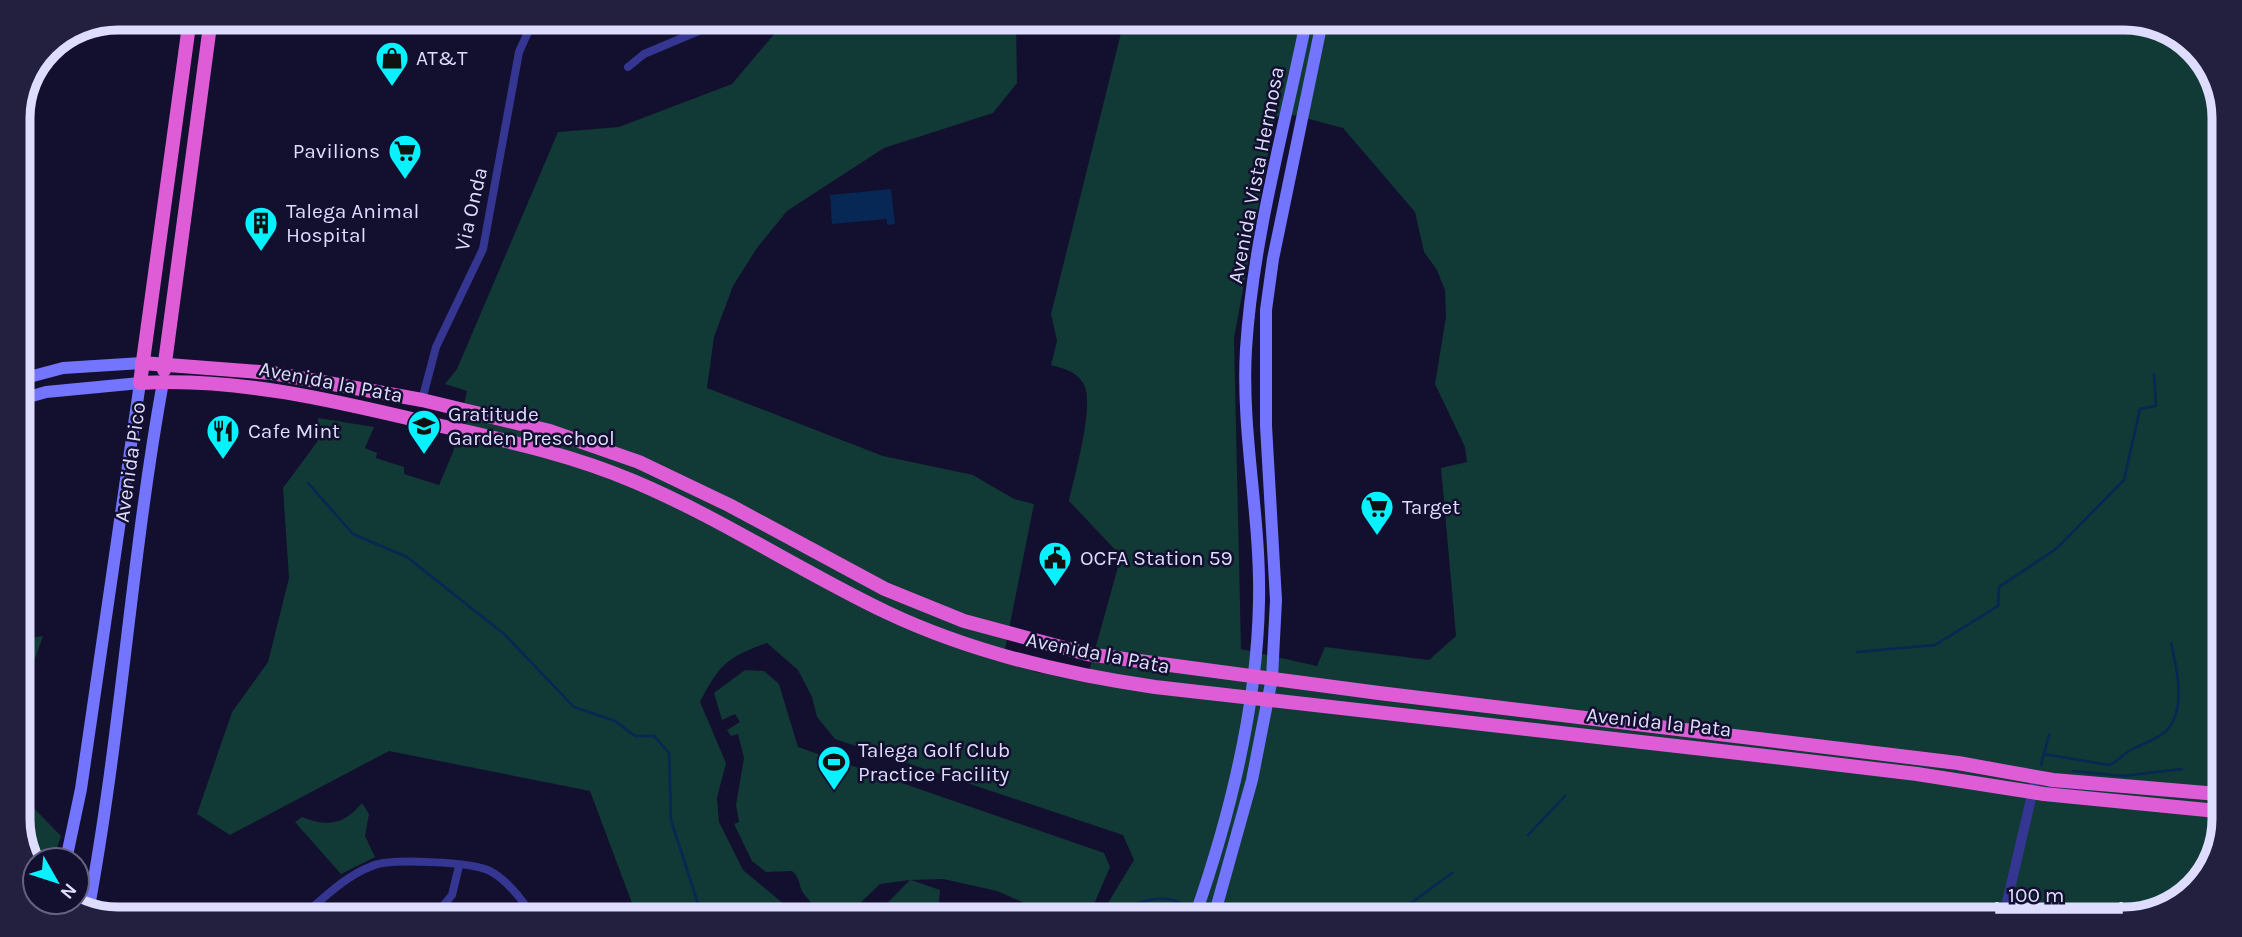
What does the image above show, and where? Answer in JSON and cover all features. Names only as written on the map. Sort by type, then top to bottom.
[{"type":"highway","name":"Avenida Pico","points":[[140,383],[188,30]]},
{"type":"highway","name":"Avenida Pico","points":[[163,382],[209,30]]},
{"type":"highway","name":"Avenida la Pata","points":[[142,363],[272,373],[422,400],[550,431],[639,462],[729,505],[885,589],[964,621],[1087,654],[1958,763],[2036,777],[2212,793]]},
{"type":"highway","name":"Avenida la Pata","points":[[140,383],[266,389],[387,413],[538,448],[632,480],[716,521],[889,614],[993,652],[1112,681],[1800,760],[2032,792],[2212,810]]},
{"type":"highway","points":[[387,413],[392,405],[414,410],[422,400]]},
{"type":"main road","name":"Avenida Vista Hermosa","points":[[1198,907],[1222,828],[1255,676],[1259,599],[1246,407],[1246,349],[1259,242],[1304,30]]},
{"type":"main road","name":"Avenida Vista Hermosa","points":[[1217,907],[1239,833],[1272,678],[1276,600],[1266,426],[1266,310],[1273,259],[1320,30]]},
{"type":"main road","name":"Avenida la Pata","points":[[30,377],[63,368],[142,363]]},
{"type":"main road","name":"Avenida Pico","points":[[91,894],[114,760],[148,478],[163,382]]},
{"type":"main road","name":"Avenida la Pata","points":[[30,397],[46,392],[140,383]]},
{"type":"main road","name":"Avenida Pico","points":[[69,846],[83,778],[140,383]]},
{"type":"street","name":"Via Onda","points":[[422,400],[436,347],[483,249],[519,52],[529,30]]},
{"type":"street","points":[[628,67],[644,54],[701,30]]},
{"type":"street","points":[[2006,907],[2036,777]]},
{"type":"street","points":[[313,907],[347,878],[374,865],[400,860],[486,869],[501,878],[524,907]]},
{"type":"street","points":[[443,907],[452,895],[459,866]]},
{"type":"green space","points":[[778,30],[1016,30],[1017,83],[993,113],[884,148],[787,211],[757,248],[733,286],[714,337],[707,388],[883,456],[973,475],[1014,499],[1034,504],[1003,659],[1036,672],[1086,682],[1121,556],[1069,501],[1086,422],[1086,393],[1077,376],[1051,365],[1057,341],[1051,314],[1122,30],[2124,30],[2142,31],[2158,36],[2187,55],[2194,64],[2208,89],[2212,112],[2212,820],[2206,853],[2187,882],[2173,892],[2153,903],[2124,907],[1105,907],[1134,860],[1123,835],[835,739],[817,717],[812,697],[798,670],[767,643],[742,653],[726,664],[713,679],[700,702],[726,763],[717,798],[719,822],[743,870],[787,907],[633,907],[590,791],[389,751],[230,835],[197,814],[232,712],[268,662],[289,578],[283,488],[317,442],[318,418],[374,427],[365,448],[377,453],[376,458],[404,467],[404,474],[439,485],[453,452],[467,391],[445,384],[457,369],[558,132],[619,127],[732,84]],"holes":[[[1294,115],[1343,128],[1415,212],[1424,252],[1437,270],[1445,290],[1446,317],[1435,384],[1465,447],[1467,462],[1441,468],[1456,636],[1429,660],[1325,647],[1317,666],[1241,649],[1234,338],[1275,117]]]},
{"type":"green space","points":[[43,636],[30,673],[30,638]]},
{"type":"green space","name":"Talega Golf Club Practice Facility","points":[[745,670],[764,671],[779,684],[798,747],[1104,853],[1110,867],[1093,907],[1033,907],[997,891],[943,879],[911,880],[940,890],[939,907],[883,907],[910,880],[880,884],[856,907],[814,907],[792,871],[766,872],[752,861],[734,824],[739,822],[736,805],[744,758],[738,734],[731,736],[727,730],[740,722],[735,714],[722,720],[714,693]]},
{"type":"green space","points":[[362,803],[369,814],[365,836],[375,857],[341,874],[295,822],[302,817],[319,822],[335,822],[349,816]]},
{"type":"green space","points":[[30,804],[61,836],[58,846],[33,846]]},
{"type":"water","points":[[891,189],[895,224],[887,225],[887,219],[832,224],[830,195]]},
{"type":"waterway","points":[[1857,652],[1935,645],[1998,606],[1999,587],[2056,549],[2124,480],[2140,409],[2156,406],[2154,374]]},
{"type":"waterway","points":[[308,483],[353,534],[407,557],[504,634],[574,707],[615,721],[635,736],[654,736],[669,753],[671,820],[699,907]]},
{"type":"waterway","points":[[2044,754],[2109,765],[2165,732],[2172,723],[2178,702],[2178,677],[2171,643]]},
{"type":"waterway","points":[[2041,765],[2049,735]]},
{"type":"waterway","points":[[2073,771],[2123,776],[2182,769]]},
{"type":"waterway","points":[[1528,835],[1565,796]]},
{"type":"waterway","points":[[1406,907],[1452,873]]},
{"type":"waterway","points":[[1127,907],[1156,899],[1174,900],[1188,907]]},
{"type":"place","name":"AT&T","points":[[392,88]]},
{"type":"place","name":"Pavilions","points":[[405,181]]},
{"type":"place","name":"Talega Animal Hospital","points":[[261,253]]},
{"type":"place","name":"Gratitude Garden Preschool","points":[[424,456]]},
{"type":"place","name":"Cafe Mint","points":[[223,461]]},
{"type":"place","name":"Target","points":[[1377,537]]},
{"type":"place","name":"OCFA Station 59","points":[[1055,588]]},
{"type":"place","name":"Talega Golf Club Practice Facility","points":[[834,792]]}]
